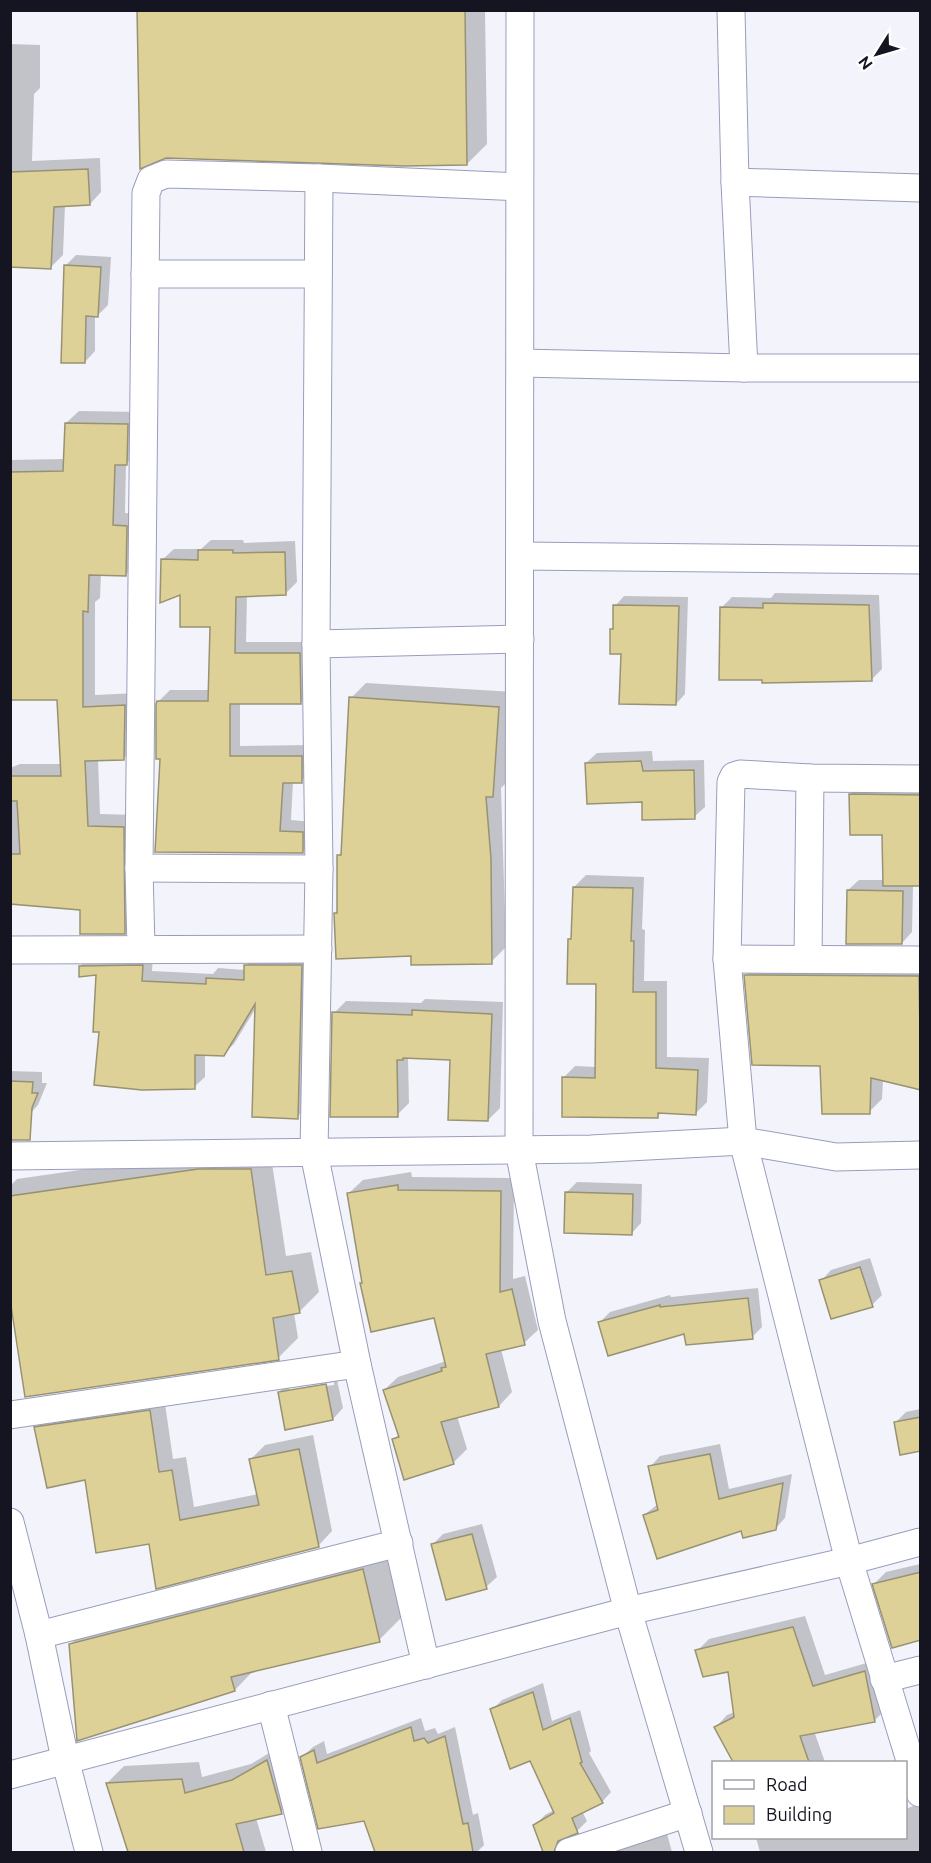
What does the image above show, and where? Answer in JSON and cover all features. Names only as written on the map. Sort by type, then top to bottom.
[{"type":"street","points":[[520,10],[519,1150],[552,1322],[628,1611],[699,1852]]},
{"type":"street","points":[[731,10],[735,182],[744,368]]},
{"type":"street","points":[[141,948],[146,193],[151,180],[166,174],[519,187]]},
{"type":"street","points":[[319,178],[316,644],[319,869],[314,1153],[357,1364],[426,1665]]},
{"type":"street","points":[[735,182],[921,188]]},
{"type":"street","points":[[145,274],[318,274]]},
{"type":"street","points":[[521,363],[744,368],[921,368]]},
{"type":"street","points":[[520,556],[921,561]]},
{"type":"street","points":[[316,644],[520,639]]},
{"type":"street","points":[[920,1787],[884,1679],[849,1561],[743,1141],[727,959],[731,782],[734,776],[740,774],[921,780]]},
{"type":"street","points":[[808,959],[810,778]]},
{"type":"street","points":[[140,868],[319,869]]},
{"type":"street","points":[[10,950],[318,949]]},
{"type":"street","points":[[727,959],[921,960]]},
{"type":"street","points":[[10,1156],[591,1149],[743,1141],[836,1156],[921,1155]]},
{"type":"street","points":[[10,1415],[357,1364]]},
{"type":"street","points":[[10,1522],[15,1566],[39,1635],[65,1759],[89,1852]]},
{"type":"street","points":[[10,1775],[628,1611],[849,1561],[921,1542]]},
{"type":"street","points":[[39,1635],[399,1543]]},
{"type":"street","points":[[884,1679],[921,1671]]},
{"type":"street","points":[[271,1705],[308,1852]]},
{"type":"street","points":[[569,1852],[688,1813]]},
{"type":"building","points":[[137,10],[465,10],[467,165],[404,166],[166,158],[140,169]]},
{"type":"building","points":[[88,169],[90,205],[54,207],[51,269],[10,267],[10,172]]},
{"type":"building","points":[[64,265],[101,267],[98,317],[86,316],[85,363],[61,363]]},
{"type":"building","points":[[65,423],[128,424],[127,465],[115,465],[113,525],[127,526],[126,576],[89,575],[88,612],[83,611],[83,707],[125,705],[124,760],[85,761],[88,826],[124,827],[125,934],[80,934],[80,910],[10,904],[10,854],[20,854],[17,801],[10,801],[10,776],[61,776],[57,700],[10,700],[10,472],[63,471]]},
{"type":"building","points":[[198,550],[233,550],[233,553],[285,552],[286,595],[236,597],[235,653],[300,653],[301,704],[230,704],[230,756],[302,756],[302,783],[283,783],[280,831],[303,832],[303,853],[155,852],[160,759],[156,759],[156,704],[157,701],[208,701],[210,627],[180,627],[180,595],[160,603],[161,559],[198,560]]},
{"type":"building","points":[[763,603],[869,605],[872,681],[762,683],[762,680],[719,680],[720,607],[763,608]]},
{"type":"building","points":[[613,605],[679,606],[676,705],[619,704],[621,654],[610,654]]},
{"type":"building","points":[[349,697],[499,707],[493,797],[486,797],[491,859],[492,964],[411,965],[411,956],[336,959],[334,913],[337,913],[337,855],[341,855]]},
{"type":"building","points":[[641,761],[643,771],[694,770],[695,819],[642,820],[642,802],[587,804],[585,763]]},
{"type":"building","points":[[849,794],[921,795],[921,886],[883,886],[882,835],[850,835]]},
{"type":"building","points":[[573,887],[633,888],[631,941],[634,941],[633,992],[656,992],[656,1068],[698,1070],[696,1115],[658,1113],[658,1118],[562,1117],[562,1077],[595,1078],[596,984],[567,984]]},
{"type":"building","points":[[847,890],[903,891],[902,944],[846,944]]},
{"type":"building","points":[[143,965],[142,981],[206,984],[206,978],[244,980],[244,965],[302,965],[298,1119],[252,1117],[255,1004],[224,1056],[195,1055],[195,1089],[142,1090],[94,1085],[99,1032],[93,1032],[96,975],[79,977],[79,966]]},
{"type":"building","points":[[744,975],[919,976],[921,1090],[871,1078],[870,1114],[822,1114],[820,1066],[752,1065]]},
{"type":"building","points":[[412,1010],[492,1014],[488,1121],[448,1120],[450,1060],[403,1058],[403,1060],[397,1060],[398,1117],[330,1117],[332,1012],[412,1015]]},
{"type":"building","points":[[10,1081],[33,1082],[32,1093],[38,1093],[32,1108],[30,1140],[10,1140]]},
{"type":"building","points":[[198,1169],[251,1169],[266,1275],[292,1271],[300,1313],[273,1318],[279,1360],[25,1397],[10,1299],[10,1196]]},
{"type":"building","points":[[398,1185],[398,1190],[501,1191],[500,1292],[512,1289],[525,1345],[486,1354],[499,1407],[441,1422],[454,1464],[404,1480],[392,1439],[399,1437],[383,1390],[442,1371],[441,1368],[446,1367],[434,1318],[371,1332],[360,1283],[362,1283],[347,1193]]},
{"type":"building","points":[[565,1192],[633,1194],[632,1235],[564,1233]]},
{"type":"building","points":[[860,1267],[873,1307],[831,1319],[819,1280]]},
{"type":"building","points":[[748,1298],[753,1339],[686,1345],[684,1334],[608,1356],[598,1322],[660,1305],[660,1307]]},
{"type":"building","points":[[326,1384],[333,1420],[285,1430],[278,1392]]},
{"type":"building","points":[[150,1410],[159,1472],[172,1470],[180,1520],[259,1505],[249,1459],[299,1449],[319,1547],[156,1589],[149,1544],[96,1553],[85,1480],[47,1488],[34,1427]]},
{"type":"building","points":[[921,1417],[921,1451],[900,1455],[894,1422]]},
{"type":"building","points":[[710,1454],[719,1499],[783,1483],[776,1530],[743,1538],[741,1531],[657,1559],[643,1515],[658,1510],[648,1466]]},
{"type":"building","points":[[472,1534],[487,1589],[446,1600],[431,1544]]},
{"type":"building","points":[[363,1569],[380,1642],[231,1677],[235,1691],[77,1741],[69,1644]]},
{"type":"building","points":[[921,1572],[921,1640],[892,1648],[872,1584]]},
{"type":"building","points":[[793,1627],[813,1686],[865,1671],[875,1722],[800,1736],[809,1761],[732,1761],[714,1727],[734,1717],[728,1672],[703,1677],[695,1650]]},
{"type":"building","points":[[533,1692],[543,1730],[570,1718],[582,1762],[580,1763],[603,1803],[572,1818],[578,1833],[558,1841],[554,1852],[543,1852],[533,1825],[554,1813],[530,1761],[510,1769],[490,1709]]},
{"type":"building","points":[[411,1727],[414,1741],[424,1738],[428,1743],[445,1736],[463,1824],[468,1823],[473,1852],[375,1852],[364,1821],[318,1829],[300,1757],[314,1750],[317,1763]]},
{"type":"building","points":[[267,1760],[282,1814],[236,1824],[244,1852],[128,1852],[106,1783],[182,1779],[185,1793],[232,1780]]}]
